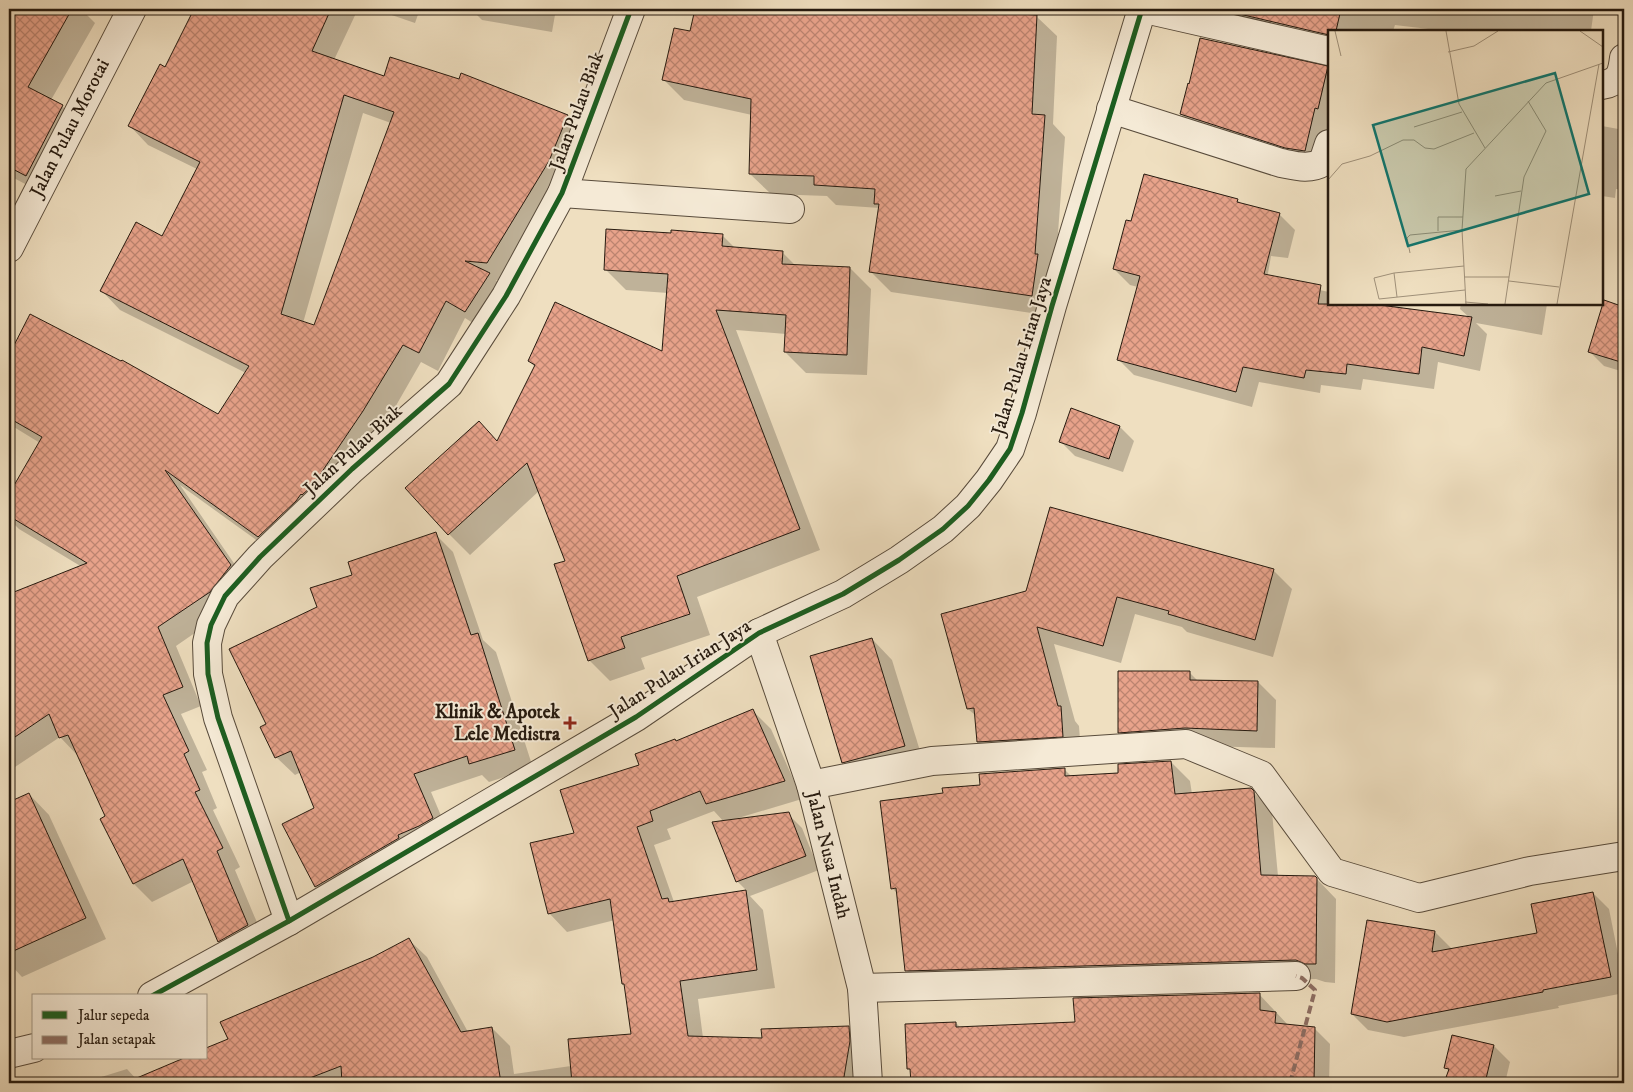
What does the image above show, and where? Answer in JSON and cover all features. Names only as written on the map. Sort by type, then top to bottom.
[{"type":"street","name":"Jalan Pulau Morotai","points":[[9,248],[132,9]]},
{"type":"street","name":"Jalan Pulau Biak","points":[[289,921],[218,718],[208,674],[207,643],[212,625],[226,596],[260,557],[352,469],[449,384],[506,296],[562,193],[631,9]]},
{"type":"street","points":[[1143,9],[1328,51]]},
{"type":"street","name":"Jalan Pulau Irian Jaya","points":[[156,994],[289,921],[636,717],[759,633],[843,594],[899,560],[968,506],[989,480],[1010,448],[1022,413],[1111,109],[1143,9]]},
{"type":"street","points":[[1603,85],[1616,80],[1622,74],[1624,58]]},
{"type":"street","points":[[1111,109],[1289,165],[1306,168],[1316,167],[1324,162],[1328,148]]},
{"type":"street","points":[[562,193],[790,209]]},
{"type":"street","name":"Jalan Nusa Indah","points":[[759,633],[810,785],[862,988],[868,1083]]},
{"type":"street","points":[[810,785],[932,760],[1186,744],[1261,775],[1332,872],[1419,898],[1530,871],[1624,856]]},
{"type":"street","points":[[862,988],[1296,976]]},
{"type":"street","points":[[9,1054],[32,1048]]},
{"type":"building","points":[[9,9],[72,9],[28,87],[63,105],[26,176],[9,167]]},
{"type":"building","points":[[194,9],[331,9],[312,51],[384,76],[390,57],[459,79],[461,73],[568,115],[549,161],[487,263],[465,261],[490,273],[465,312],[446,301],[419,353],[403,345],[363,411],[313,485],[301,494],[258,537],[165,470],[231,565],[210,592],[158,627],[183,687],[163,695],[189,751],[184,754],[200,790],[195,792],[223,848],[217,851],[248,925],[218,942],[183,859],[133,884],[100,819],[105,816],[68,735],[59,738],[49,714],[9,741],[9,594],[87,563],[9,516],[9,494],[42,437],[9,418],[9,355],[30,314],[122,360],[218,414],[249,366],[100,291],[136,222],[162,236],[200,162],[128,126],[160,64],[165,67]],"holes":[[[344,95],[394,112],[314,325],[281,314]]]},
{"type":"building","points":[[695,9],[921,9],[1037,15],[1032,114],[1045,115],[1035,254],[1038,254],[1032,296],[869,272],[879,204],[874,204],[875,189],[814,185],[814,176],[749,174],[751,99],[662,80],[674,28],[690,31]]},
{"type":"building","points":[[1218,9],[1341,9],[1336,30],[1328,30],[1328,35]]},
{"type":"building","points":[[1200,38],[1328,66],[1318,109],[1315,108],[1305,151],[1285,148],[1180,114]]},
{"type":"building","points":[[1144,174],[1238,199],[1237,202],[1280,213],[1264,274],[1321,285],[1318,304],[1380,305],[1472,317],[1464,356],[1422,347],[1419,374],[1347,364],[1346,374],[1306,370],[1304,378],[1243,367],[1236,392],[1117,360],[1140,276],[1113,269],[1126,220],[1131,221]]},
{"type":"building","points":[[606,229],[671,233],[671,230],[723,234],[722,246],[783,251],[782,264],[850,267],[847,355],[784,352],[786,315],[716,310],[800,529],[677,576],[690,614],[621,637],[625,648],[588,661],[554,564],[565,561],[527,463],[448,535],[405,488],[479,421],[497,441],[535,365],[528,361],[555,302],[662,351],[668,274],[604,270]]},
{"type":"building","points":[[1604,300],[1624,307],[1624,363],[1588,352]]},
{"type":"building","points":[[1071,408],[1120,426],[1109,459],[1059,442]]},
{"type":"building","points":[[1050,507],[1274,569],[1255,640],[1168,614],[1169,611],[1117,597],[1103,646],[1037,627],[1058,706],[1061,706],[1063,737],[977,742],[974,708],[967,709],[941,614],[1026,591]]},
{"type":"building","points":[[436,532],[471,635],[478,633],[515,750],[469,764],[467,756],[414,774],[433,818],[398,835],[399,838],[315,887],[282,824],[314,808],[291,751],[275,758],[260,727],[266,724],[229,649],[317,607],[310,588],[352,575],[348,562]]},
{"type":"building","points":[[872,638],[905,746],[842,763],[810,656]]},
{"type":"building","points":[[1118,671],[1190,671],[1190,680],[1258,681],[1257,731],[1185,728],[1118,733]]},
{"type":"building","points":[[753,709],[785,781],[706,804],[700,791],[650,811],[653,821],[637,827],[662,899],[668,898],[669,902],[746,890],[757,970],[680,981],[688,1036],[762,1038],[761,1029],[849,1026],[850,1041],[843,1083],[746,1083],[746,1081],[640,1078],[640,1083],[572,1083],[568,1039],[631,1034],[610,899],[548,914],[530,843],[574,833],[560,790],[639,765],[635,754],[675,739],[676,741]]},
{"type":"building","points":[[1171,761],[1175,794],[1251,788],[1254,791],[1261,875],[1315,876],[1317,878],[1316,964],[1305,964],[1296,960],[905,971],[896,888],[891,889],[880,801],[943,793],[942,788],[980,785],[979,774],[1065,768],[1065,776],[1118,773],[1118,764]]},
{"type":"building","points":[[29,793],[86,918],[9,953],[9,802]]},
{"type":"building","points":[[789,812],[806,856],[736,882],[712,822]]},
{"type":"building","points":[[1593,892],[1611,977],[1387,1022],[1351,1014],[1367,920],[1435,931],[1432,952],[1537,933],[1531,904]]},
{"type":"building","points":[[409,938],[461,1032],[492,1027],[501,1083],[342,1083],[341,1066],[297,1083],[125,1083],[179,1060],[208,1060],[208,1047],[228,1039],[220,1022],[373,957]]},
{"type":"building","points":[[1260,993],[1260,1010],[1276,1012],[1275,1023],[1315,1027],[1314,1083],[911,1083],[910,1069],[907,1069],[905,1024],[956,1022],[956,1027],[1075,1022],[1073,998]]},
{"type":"building","points":[[1452,1035],[1494,1045],[1485,1083],[1444,1083],[1449,1069],[1444,1068]]},
{"type":"marked path","points":[[1290,1083],[1315,990],[1302,978],[1296,976]]},
{"type":"cycle path","points":[[289,921],[218,718],[208,674],[207,643],[211,625],[225,596],[260,557],[352,469],[449,384],[506,296],[562,193],[631,9]]},
{"type":"cycle path","points":[[156,994],[289,921],[636,717],[759,633],[843,594],[899,560],[943,529],[968,506],[1010,449],[1142,9]]},
{"type":"place","name":"Klinik & Apotek Lele Medistra","points":[[570,723]]}]
